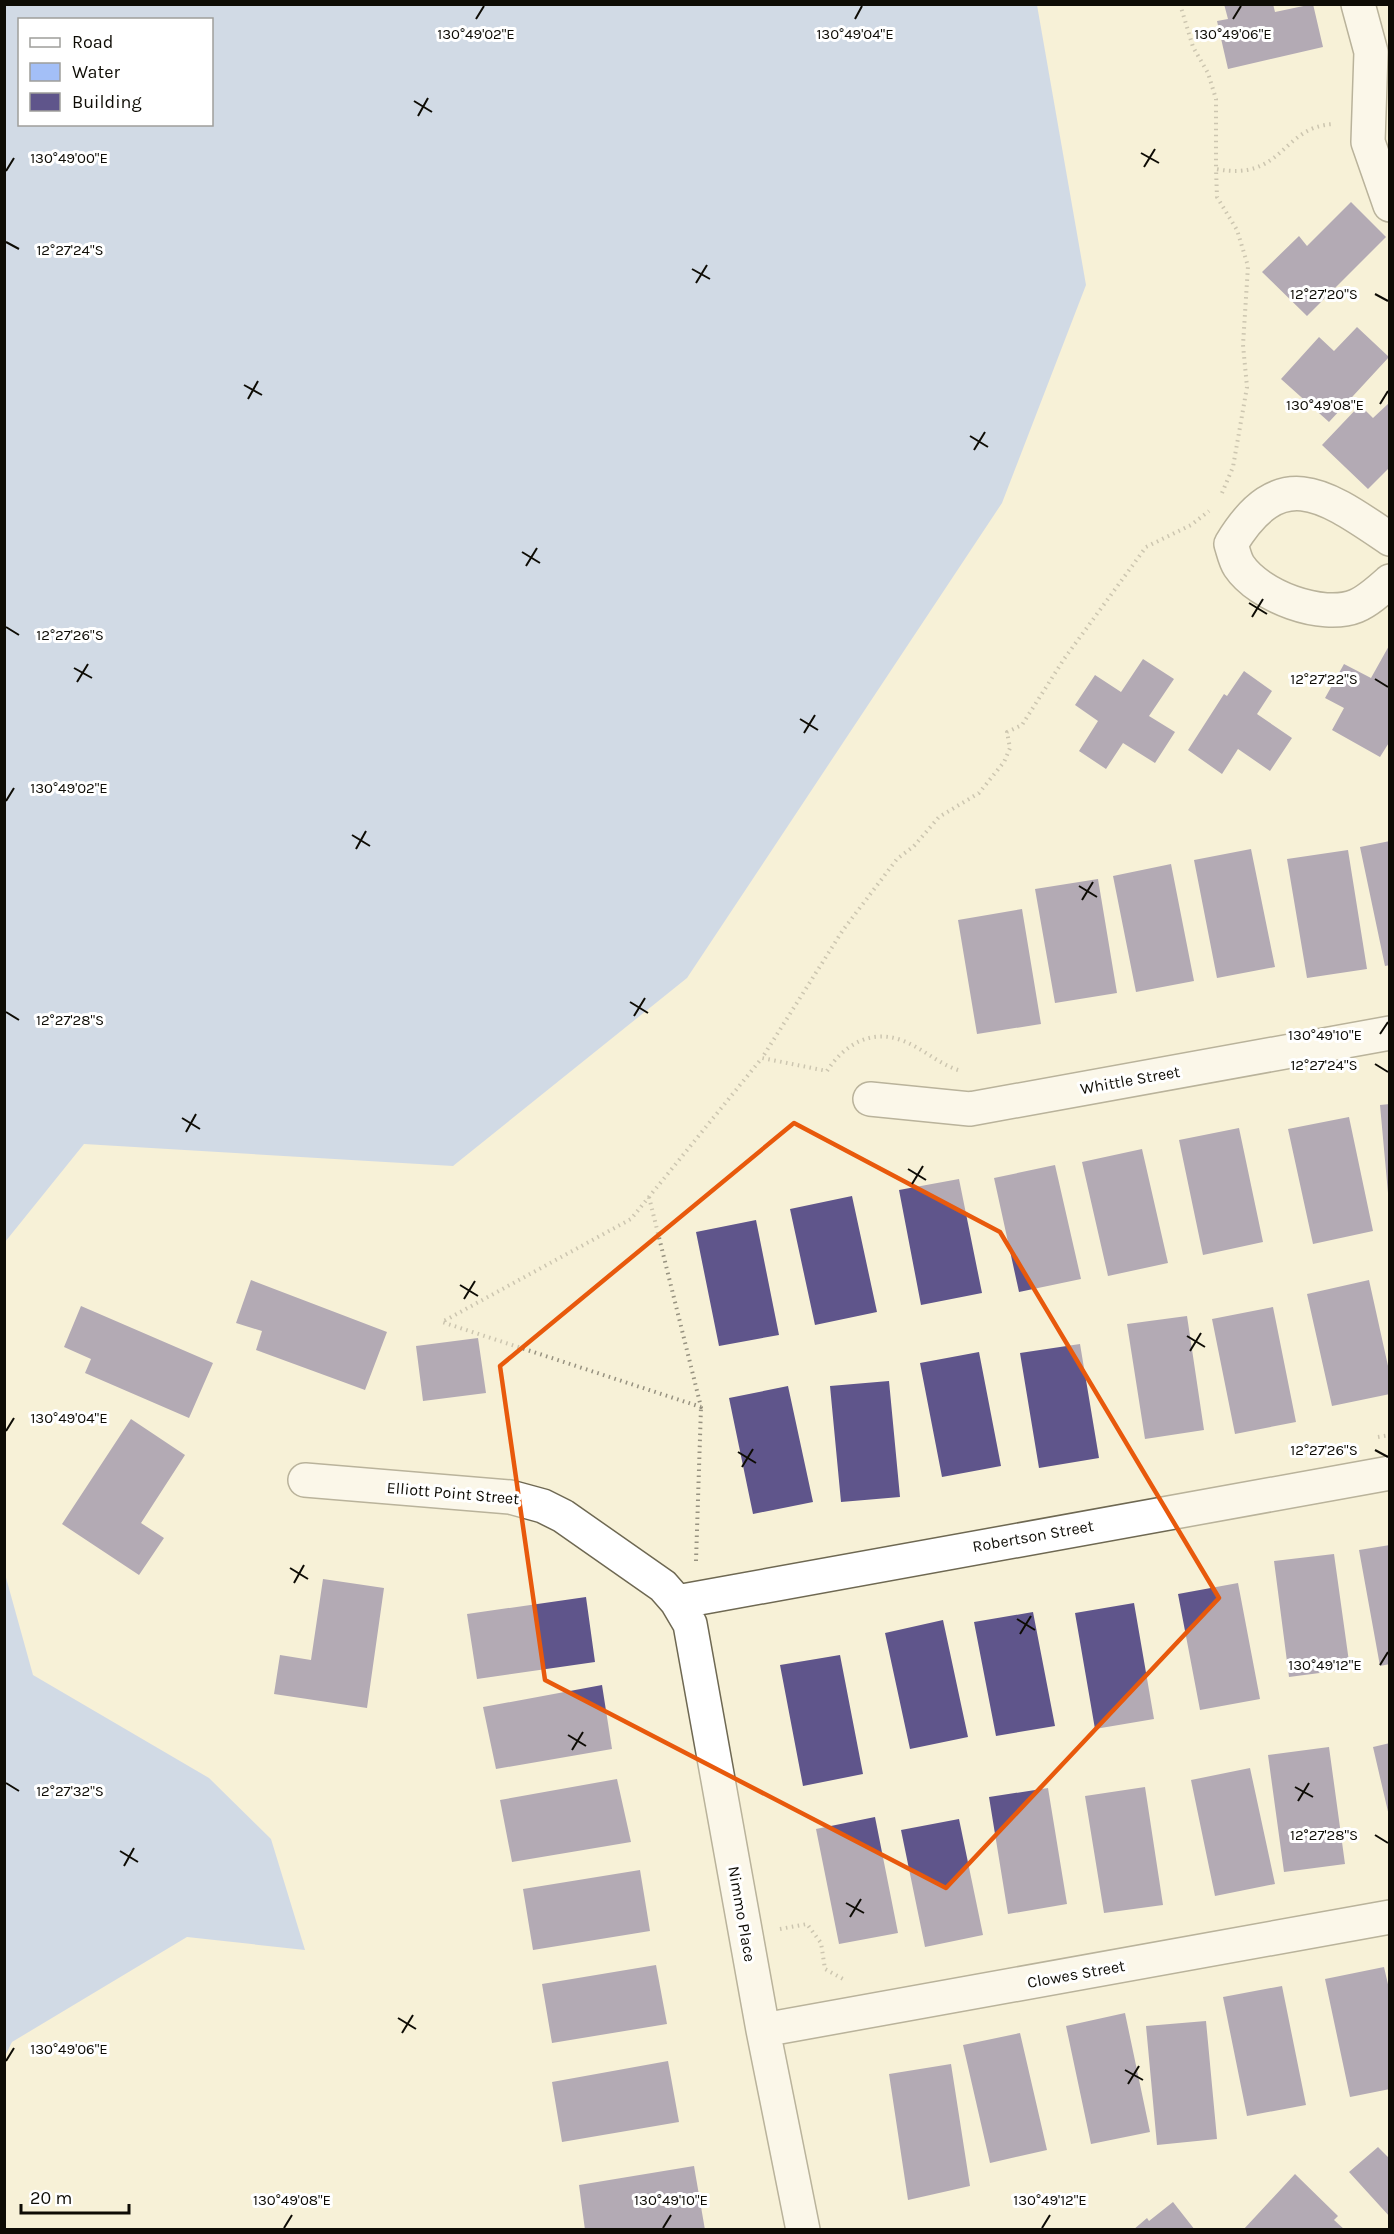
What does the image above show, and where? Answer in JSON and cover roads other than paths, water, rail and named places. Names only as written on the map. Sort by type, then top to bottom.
[{"type":"street","points":[[1358,4],[1371,52],[1368,142],[1389,205]]},
{"type":"street","points":[[1389,539],[1341,506],[1298,492],[1274,497],[1246,519],[1231,544],[1238,566],[1264,589],[1308,609],[1346,609],[1357,606],[1389,581]]},
{"type":"street","name":"Whittle Street","points":[[870,1099],[970,1109],[1389,1033]]},
{"type":"street","name":"Robertson Street","points":[[677,1602],[1389,1473]]},
{"type":"street","name":"Elliott Point Street","points":[[305,1480],[526,1500],[563,1516],[663,1586],[677,1602]]},
{"type":"street","name":"Nimmo Place","points":[[677,1602],[690,1624],[763,2030],[803,2229]]},
{"type":"street","name":"Clowes Street","points":[[763,2030],[1389,1917]]},
{"type":"water","points":[[5,4],[1037,5],[1086,285],[1002,503],[687,978],[453,1166],[84,1144],[5,1242]]},
{"type":"water","points":[[5,1574],[33,1675],[209,1778],[271,1839],[305,1950],[187,1937],[12,2042],[5,2056]]}]
